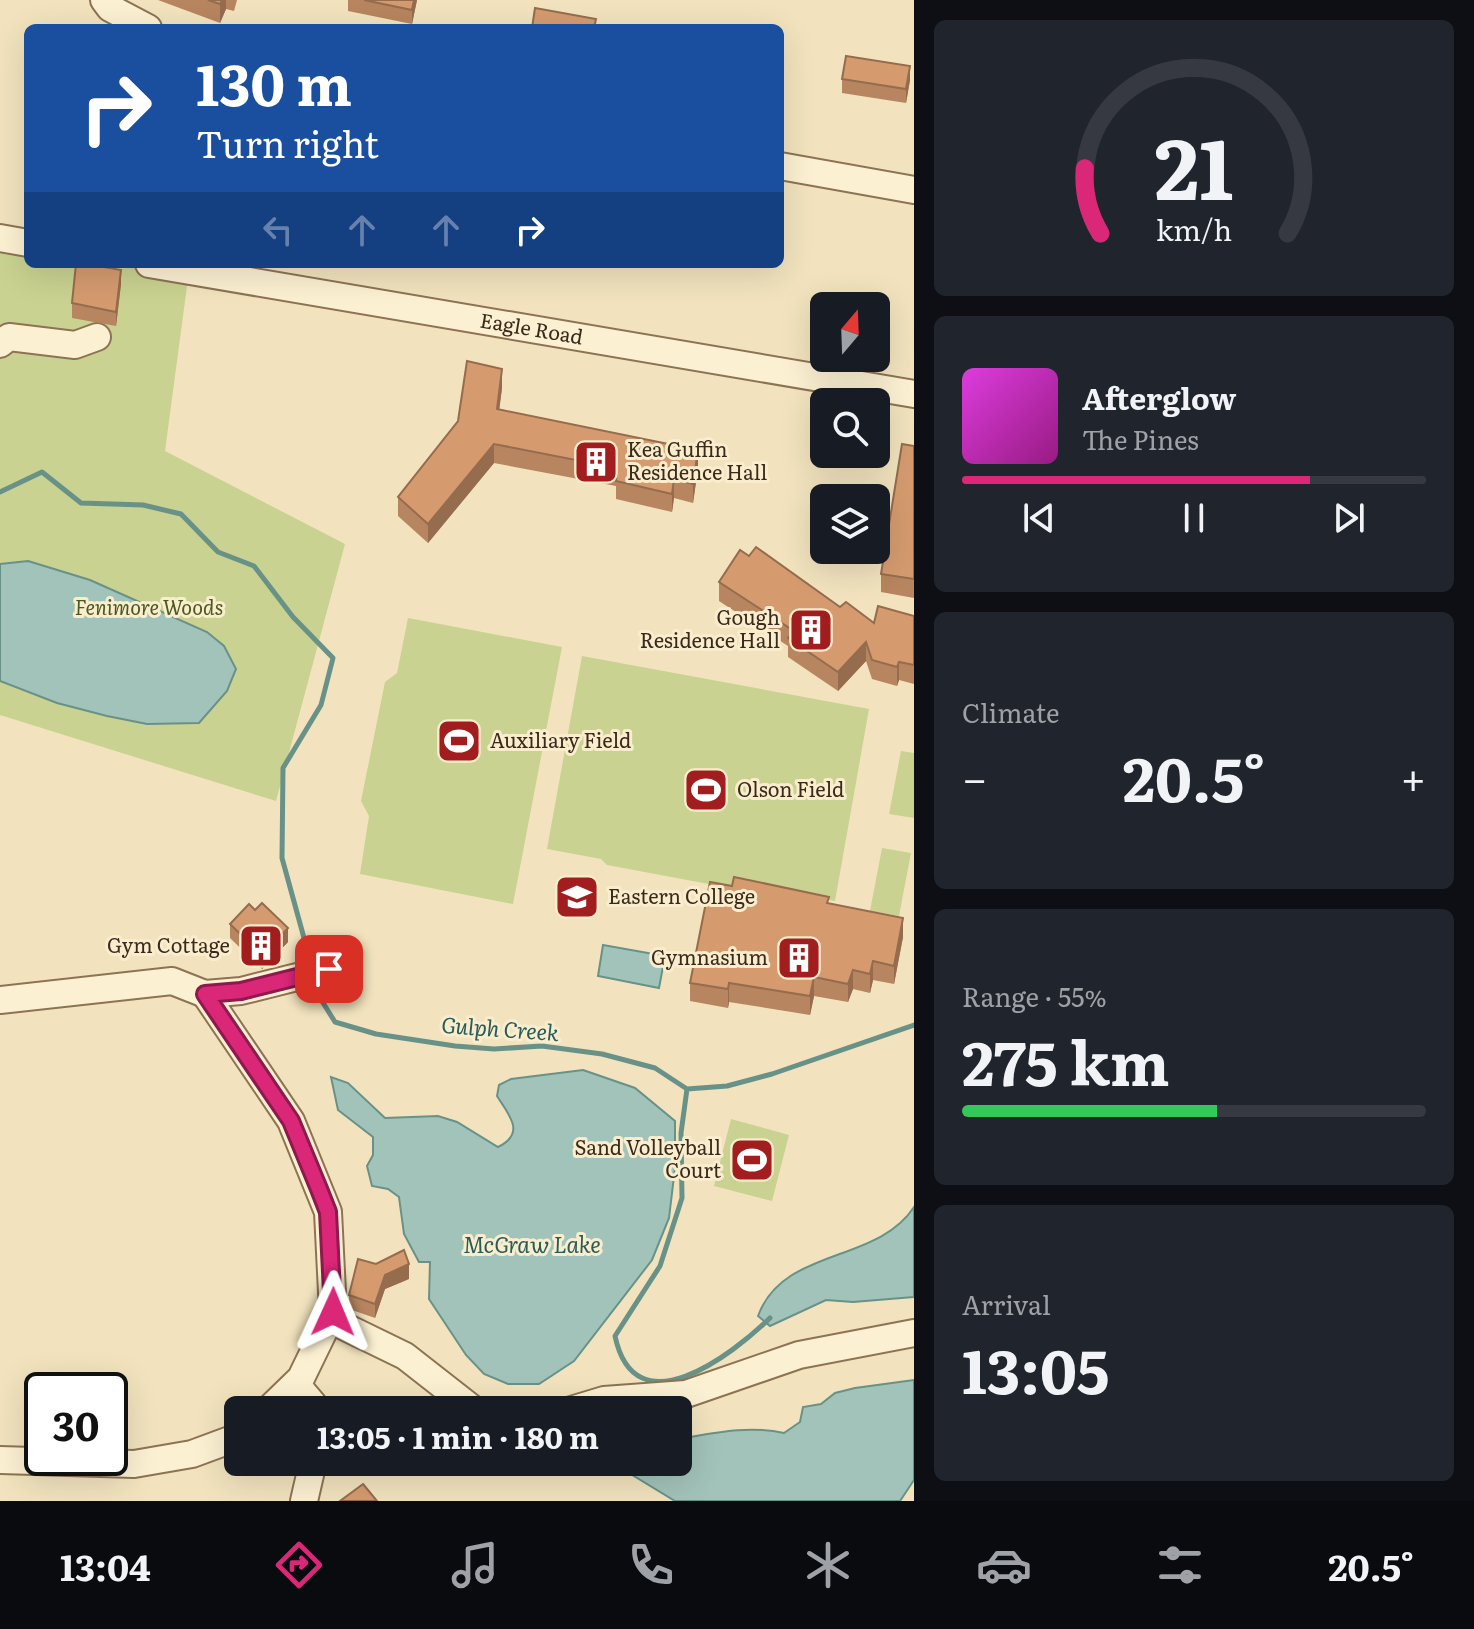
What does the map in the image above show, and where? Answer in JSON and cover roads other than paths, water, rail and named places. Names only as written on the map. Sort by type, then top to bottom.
[{"type":"street","points":[[104,0],[110,8],[140,24]]},
{"type":"street","points":[[784,167],[914,190]]},
{"type":"street","points":[[0,238],[24,242]]},
{"type":"street","name":"Eagle Road","points":[[173,268],[914,394]]},
{"type":"street","points":[[0,344],[9,337],[75,345],[97,337]]},
{"type":"street","points":[[0,1000],[172,981],[205,994],[241,991],[329,969]]},
{"type":"street","points":[[205,994],[291,1121],[328,1212],[333,1274],[329,1319],[296,1384],[283,1396]]},
{"type":"street","points":[[329,1319],[405,1356],[456,1396]]},
{"type":"street","points":[[659,1396],[686,1394],[799,1355],[914,1333]]},
{"type":"street","points":[[296,1384],[306,1396]]},
{"type":"street","points":[[0,1460],[134,1464],[192,1454],[224,1442]]},
{"type":"street","points":[[304,1501],[310,1476]]},
{"type":"water","points":[[28,561],[90,580],[207,632],[224,646],[236,669],[227,691],[199,723],[147,724],[57,703],[0,681],[0,564]]},
{"type":"water","points":[[603,945],[665,956],[659,988],[598,976]]},
{"type":"water","name":"McGraw Lake","points":[[583,1070],[635,1088],[675,1121],[675,1168],[669,1218],[652,1260],[574,1361],[539,1384],[508,1384],[484,1374],[466,1355],[429,1299],[430,1262],[419,1262],[404,1234],[399,1197],[388,1189],[372,1186],[367,1166],[373,1155],[373,1137],[338,1110],[331,1077],[348,1083],[385,1118],[438,1116],[457,1122],[498,1147],[512,1136],[513,1129],[510,1116],[497,1096],[499,1085],[511,1079]]},
{"type":"water","points":[[914,1207],[914,1297],[853,1302],[826,1300],[770,1326],[758,1316],[770,1294],[788,1278],[809,1266],[878,1238],[898,1225]]},
{"type":"water","points":[[914,1380],[914,1480],[900,1501],[675,1501],[634,1476],[692,1476],[692,1437],[744,1430],[784,1433],[800,1422],[803,1407],[821,1404],[835,1393]]},
{"type":"waterway","name":"Gulph Creek","points":[[0,492],[42,472],[81,503],[143,505],[181,514],[218,552],[254,566],[293,617],[333,658],[321,705],[283,768],[282,858],[312,967]]},
{"type":"waterway","name":"Gulph Creek","points":[[315,981],[320,998],[335,1022],[376,1034],[455,1046],[494,1049],[542,1046],[602,1054],[655,1068],[687,1089],[727,1086],[772,1074],[914,1025]]},
{"type":"waterway","points":[[687,1089],[681,1133],[682,1198],[660,1266],[615,1336],[626,1364],[642,1378],[663,1381],[686,1376],[710,1365],[770,1318]]},
{"type":"place","name":"Kea Guffin Residence Hall","points":[[596,462]]},
{"type":"place","name":"Gough Residence Hall","points":[[811,630]]},
{"type":"place","name":"Auxiliary Field","points":[[459,741]]},
{"type":"place","name":"Olson Field","points":[[706,790]]},
{"type":"place","name":"Eastern College","points":[[577,897]]},
{"type":"place","name":"Gym Cottage","points":[[261,946]]},
{"type":"place","name":"Gymnasium","points":[[799,958]]},
{"type":"place","name":"Sand Volleyball Court","points":[[752,1160]]},
{"type":"park label","name":"Fenimore Woods","points":[[149,608]]}]
